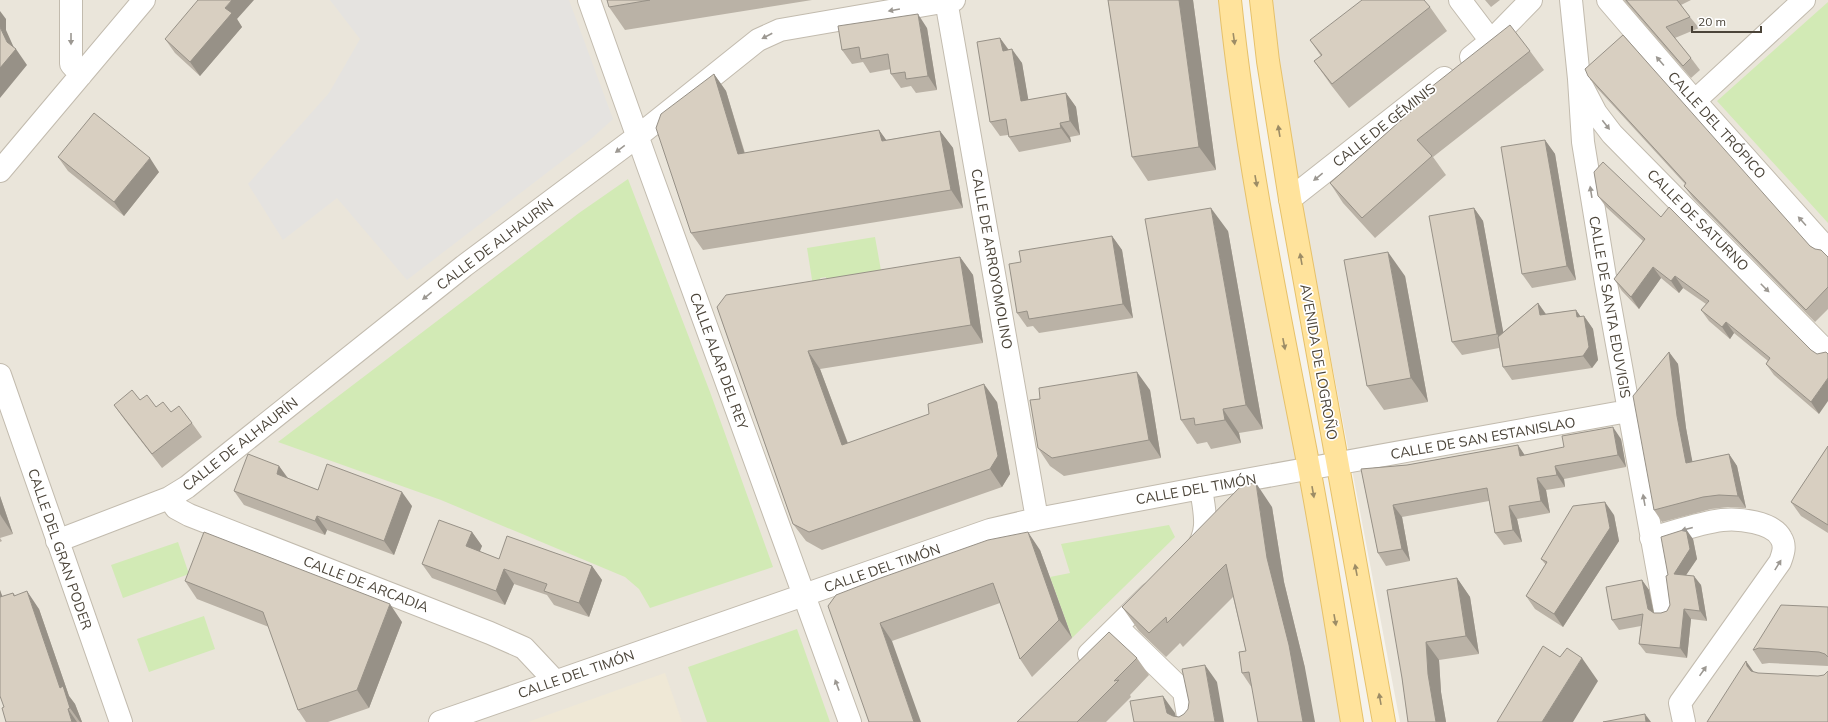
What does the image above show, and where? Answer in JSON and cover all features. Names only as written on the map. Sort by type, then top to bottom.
[{"type":"main road","name":"AVENIDA DE LOGROÑO","points":[[1230,0],[1243,104],[1276,298],[1309,468],[1352,722]]},
{"type":"main road","name":"AVENIDA DE LOGROÑO","points":[[1261,0],[1268,61],[1290,200],[1384,722]]},
{"type":"street","points":[[71,0],[71,64],[81,75]]},
{"type":"street","points":[[0,171],[144,0]]},
{"type":"street","name":"CALLE ALAR DEL REY","points":[[589,0],[850,722]]},
{"type":"street","name":"CALLE DE ALHAURÍN","points":[[57,541],[169,498],[187,487],[464,266],[638,136],[758,40],[780,30],[949,0]]},
{"type":"street","name":"CALLE DE ARROYOMOLINO","points":[[949,0],[1037,519]]},
{"type":"street","points":[[1460,0],[1491,41]]},
{"type":"street","name":"CALLE DE GÉMINIS","points":[[1290,200],[1491,41],[1531,0]]},
{"type":"street","name":"CALLE DE SANTA EDUVIGIS","points":[[1571,0],[1579,80],[1583,142],[1628,411],[1665,611]]},
{"type":"street","name":"CALLE DEL TRÓPICO","points":[[1608,0],[1693,99],[1828,250]]},
{"type":"street","points":[[1700,96],[1804,0]]},
{"type":"street","name":"CALLE DE SATURNO","points":[[1579,80],[1596,113],[1612,134],[1828,353]]},
{"type":"street","name":"CALLE DEL GRAN PODER","points":[[0,375],[121,722]]},
{"type":"street","name":"CALLE DE SAN ESTANISLAO","points":[[1338,463],[1628,411]]},
{"type":"street","name":"CALLE DEL TIMÓN","points":[[440,722],[990,530],[1037,519],[1338,463]]},
{"type":"street","points":[[1179,566],[1196,549],[1205,534],[1205,520],[1201,488]]},
{"type":"street","name":"CALLE DE ARCADIA","points":[[169,498],[176,508],[189,515],[524,648],[555,681]]},
{"type":"street","points":[[1651,538],[1722,520],[1740,520],[1759,523],[1772,530],[1781,538],[1784,549],[1780,562],[1682,713]]},
{"type":"street","points":[[1073,669],[1162,583]]},
{"type":"street","points":[[1117,627],[1184,692],[1189,722]]},
{"type":"shaded area","points":[[0,0],[1230,0],[1352,722],[0,722]]},
{"type":"shaded area","points":[[330,0],[569,0],[613,119],[591,139],[407,280],[337,198],[283,240],[248,184],[329,93],[360,39]]},
{"type":"shaded area","points":[[1271,0],[1828,0],[1828,722],[1400,722],[1278,80]]},
{"type":"shaded area","points":[[665,673],[682,722],[528,722]]},
{"type":"green space","points":[[1828,2],[1828,223],[1717,101]]},
{"type":"green space","points":[[628,179],[710,392],[773,567],[650,608],[639,589],[625,577],[441,500],[278,442],[579,213]]},
{"type":"green space","points":[[875,237],[882,276],[827,285],[826,277],[820,278],[821,285],[813,286],[807,248]]},
{"type":"green space","points":[[1169,525],[1175,537],[1072,638],[1050,577],[1070,573],[1061,544]]},
{"type":"green space","points":[[178,542],[189,574],[123,598],[111,565]]},
{"type":"green space","points":[[204,616],[215,649],[149,672],[137,639]]},
{"type":"green space","points":[[797,629],[830,722],[707,722],[688,667]]},
{"type":"building","points":[[198,0],[232,0],[225,8],[232,13],[190,62],[165,39]]},
{"type":"building","points":[[607,0],[650,0],[609,7]]},
{"type":"building","points":[[1108,0],[1179,0],[1199,147],[1132,157]]},
{"type":"building","points":[[1362,0],[1424,0],[1430,7],[1332,84],[1314,61],[1322,55],[1310,40]]},
{"type":"building","points":[[1626,0],[1677,0],[1690,17],[1666,27],[1691,58],[1683,66]]},
{"type":"building","points":[[918,14],[928,76],[906,79],[905,72],[891,74],[888,54],[861,59],[859,47],[842,50],[838,26]]},
{"type":"building","points":[[1510,25],[1530,51],[1417,140],[1432,156],[1362,218],[1330,183],[1424,100],[1421,95]]},
{"type":"building","points":[[0,27],[7,42],[16,49],[0,68]]},
{"type":"building","points":[[1623,35],[1810,246],[1821,250],[1828,257],[1828,287],[1806,310],[1684,186],[1686,183],[1588,76],[1585,69]]},
{"type":"building","points":[[1000,38],[1003,51],[1012,49],[1021,101],[1066,93],[1070,121],[1060,123],[1061,128],[1009,137],[1006,119],[990,122],[977,42]]},
{"type":"building","points":[[714,74],[738,154],[879,130],[882,141],[940,131],[951,190],[691,233],[656,128],[661,114]]},
{"type":"building","points":[[94,113],[150,158],[114,202],[58,157]]},
{"type":"building","points":[[1545,140],[1567,266],[1522,274],[1501,147]]},
{"type":"building","points":[[1603,162],[1661,217],[1669,207],[1811,350],[1817,354],[1826,352],[1828,354],[1828,378],[1811,402],[1766,364],[1770,358],[1726,322],[1722,327],[1701,310],[1709,301],[1675,276],[1671,281],[1653,267],[1631,297],[1614,279],[1645,239],[1598,196],[1594,172]]},
{"type":"building","points":[[1211,208],[1246,405],[1223,409],[1225,420],[1195,425],[1194,418],[1181,420],[1145,219]]},
{"type":"building","points":[[1474,208],[1497,334],[1452,342],[1429,216]]},
{"type":"building","points":[[1112,236],[1123,304],[1029,319],[1027,311],[1017,313],[1009,264],[1021,262],[1019,251]]},
{"type":"building","points":[[1388,252],[1411,378],[1367,386],[1344,260]]},
{"type":"building","points":[[960,257],[971,325],[808,351],[842,445],[929,414],[928,404],[984,384],[998,456],[990,469],[809,532],[793,524],[717,307],[726,295]]},
{"type":"building","points":[[1538,303],[1540,315],[1576,310],[1577,317],[1584,316],[1589,347],[1583,356],[1503,367],[1498,337]]},
{"type":"building","points":[[1669,352],[1677,416],[1686,463],[1729,454],[1738,496],[1719,495],[1703,497],[1654,510],[1633,396]]},
{"type":"building","points":[[1137,372],[1149,440],[1052,458],[1038,448],[1030,400],[1040,399],[1039,388]]},
{"type":"building","points":[[132,390],[140,400],[147,395],[156,407],[163,402],[171,412],[179,406],[192,423],[152,454],[114,405]]},
{"type":"building","points":[[1613,427],[1618,455],[1555,466],[1557,475],[1537,478],[1541,501],[1509,506],[1513,530],[1495,533],[1487,488],[1393,505],[1402,549],[1378,553],[1361,469],[1407,465],[1518,445],[1520,456],[1564,447],[1562,436]]},
{"type":"building","points":[[1828,446],[1828,525],[1791,502]]},
{"type":"building","points":[[248,454],[279,466],[277,474],[318,490],[327,464],[402,492],[384,541],[317,516],[315,521],[234,491]]},
{"type":"building","points":[[1256,483],[1267,558],[1289,645],[1303,722],[1258,722],[1249,672],[1242,673],[1239,652],[1246,651],[1226,564],[1167,623],[1166,617],[1149,633],[1122,607],[1242,485]]},
{"type":"building","points":[[1605,502],[1610,528],[1554,614],[1526,596],[1547,562],[1541,559],[1573,506]]},
{"type":"building","points":[[439,520],[472,532],[466,546],[499,559],[507,536],[592,566],[579,603],[544,591],[547,584],[504,569],[496,591],[422,564]]},
{"type":"building","points":[[1686,529],[1690,549],[1674,574],[1694,576],[1700,611],[1684,609],[1680,648],[1639,644],[1643,614],[1612,620],[1606,587],[1642,580],[1648,609],[1654,613],[1667,611],[1670,605],[1666,576],[1668,575],[1661,537]]},
{"type":"building","points":[[204,532],[390,604],[357,690],[298,710],[263,612],[185,581]]},
{"type":"building","points":[[1028,532],[1059,620],[1020,659],[993,583],[880,623],[914,722],[869,722],[828,606],[836,595],[988,540]]},
{"type":"building","points":[[1457,578],[1466,636],[1426,642],[1428,674],[1436,722],[1408,722],[1387,590]]},
{"type":"building","points":[[27,591],[60,688],[63,686],[70,708],[68,709],[72,722],[6,722],[2,708],[4,707],[0,696],[0,597],[13,593],[14,596]]},
{"type":"building","points":[[1781,605],[1828,607],[1828,657],[1819,652],[1759,648],[1753,650]]},
{"type":"building","points":[[1109,632],[1137,658],[1114,681],[1119,680],[1077,722],[1017,722]]},
{"type":"building","points":[[1543,646],[1560,657],[1567,648],[1582,658],[1542,722],[1497,722]]},
{"type":"building","points":[[1746,661],[1747,666],[1751,671],[1758,673],[1818,676],[1824,675],[1828,671],[1828,722],[1707,722]]},
{"type":"building","points":[[1205,665],[1215,722],[1134,722],[1130,701],[1163,696],[1167,713],[1179,717],[1184,714],[1188,709],[1189,702],[1182,669]]},
{"type":"building","points":[[1645,714],[1646,722],[1603,722]]}]
